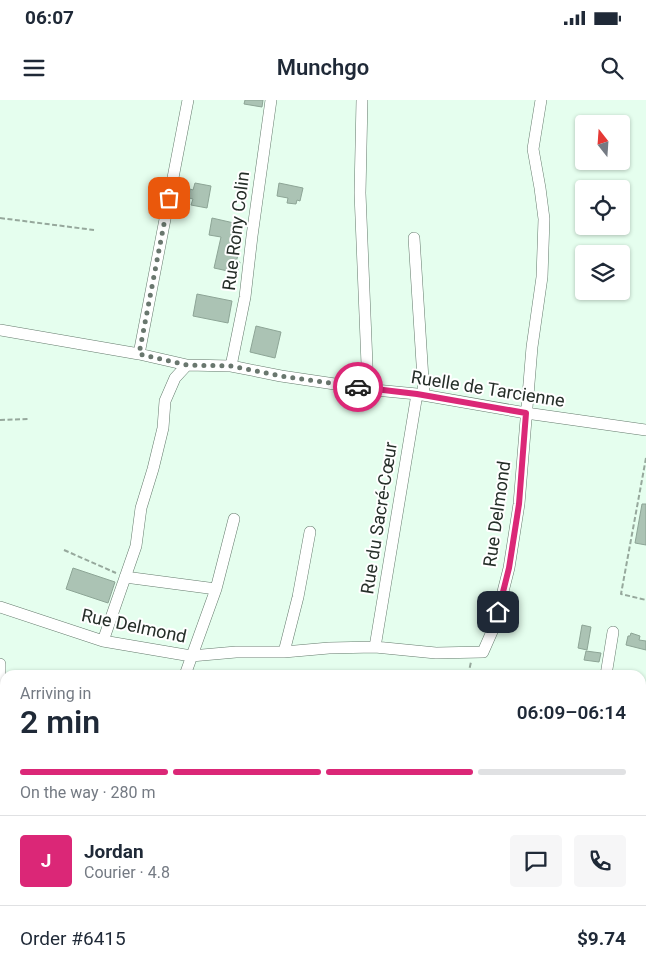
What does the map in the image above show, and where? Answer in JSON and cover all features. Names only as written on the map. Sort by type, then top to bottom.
[{"type":"street","points":[[139,354],[188,100]]},
{"type":"street","name":"Rue Rony Colin","points":[[231,366],[245,297],[271,100]]},
{"type":"street","points":[[362,100],[360,193],[368,389]]},
{"type":"street","name":"Rue Delmond","points":[[0,607],[103,641],[191,656],[236,652],[284,652],[329,648],[375,647],[436,653],[483,652],[494,627],[509,568],[519,504],[532,347],[542,276],[544,219],[533,149],[541,100]]},
{"type":"street","name":"Rue du Sacré-Cœur","points":[[375,647],[420,395],[414,238]]},
{"type":"street","name":"Ruelle de Tarcienne","points":[[0,330],[139,354],[187,365],[231,366],[281,376],[420,395],[526,413],[646,430]]},
{"type":"street","points":[[103,641],[136,546],[141,508],[163,428],[165,401],[175,378],[187,365]]},
{"type":"street","points":[[187,670],[216,589],[234,519]]},
{"type":"street","points":[[284,652],[298,597],[310,532]]},
{"type":"street","points":[[125,577],[216,589]]},
{"type":"street","points":[[607,670],[613,632]]},
{"type":"street","points":[[0,664],[0,687]]},
{"type":"path","points":[[0,218],[94,230]]},
{"type":"path","points":[[0,420],[30,419]]},
{"type":"path","points":[[646,458],[621,594],[646,600]]},
{"type":"path","points":[[64,550],[125,577]]},
{"type":"path","points":[[469,670],[472,652]]},
{"type":"building","points":[[245,100],[263,100],[262,107],[244,104]]},
{"type":"building","points":[[195,183],[211,186],[207,208],[191,205],[193,199],[189,198],[190,189],[193,190]]},
{"type":"building","points":[[279,183],[303,188],[300,201],[297,200],[296,204],[287,203],[288,198],[277,196]]},
{"type":"building","points":[[212,218],[234,223],[229,250],[239,252],[236,262],[240,262],[237,273],[214,268],[221,237],[209,235]]},
{"type":"building","points":[[197,294],[232,301],[228,323],[193,316]]},
{"type":"building","points":[[256,326],[281,332],[275,358],[250,352]]},
{"type":"building","points":[[642,504],[646,504],[646,545],[635,543]]},
{"type":"building","points":[[73,568],[115,582],[108,603],[66,589]]},
{"type":"building","points":[[582,625],[591,627],[587,650],[578,648]]},
{"type":"building","points":[[631,633],[640,636],[639,640],[646,641],[646,650],[626,645],[628,636]]},
{"type":"building","points":[[586,651],[601,653],[599,662],[584,660]]},
{"type":"way so far","points":[[169,198],[139,354],[187,365],[231,366],[281,376],[358,387]]},
{"type":"route","points":[[358,387],[417,394],[526,413],[519,504],[509,568],[498,612]]}]
